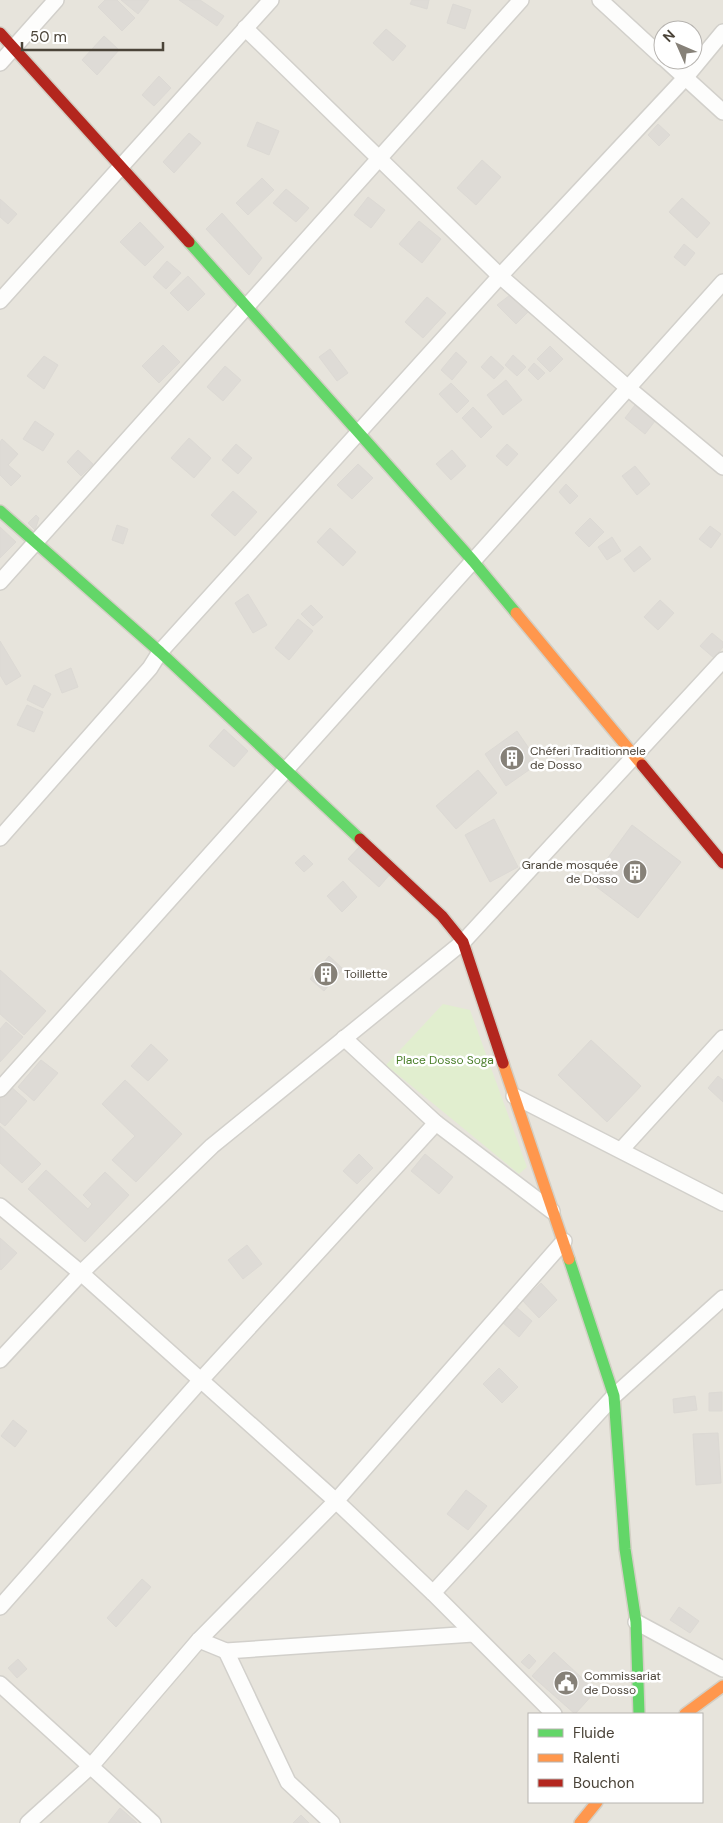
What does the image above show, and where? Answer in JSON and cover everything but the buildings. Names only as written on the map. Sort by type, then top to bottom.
[{"type":"main road","points":[[0,33],[248,307],[473,560],[723,864]]},
{"type":"main road","points":[[0,511],[160,652],[286,769],[442,916],[463,942],[614,1396],[625,1549],[636,1622],[639,1713]]},
{"type":"main road","points":[[686,1713],[723,1686]]},
{"type":"main road","points":[[580,1823],[596,1803]]},
{"type":"street","points":[[0,63],[56,0]]},
{"type":"street","points":[[0,302],[270,0]]},
{"type":"street","points":[[0,582],[521,0]]},
{"type":"street","points":[[600,0],[653,49]]},
{"type":"street","points":[[245,28],[380,157],[500,276],[628,388],[723,467]]},
{"type":"street","points":[[0,838],[150,668],[160,652],[500,276],[685,78],[723,32]]},
{"type":"street","points":[[676,70],[723,112]]},
{"type":"street","points":[[0,1089],[723,282]]},
{"type":"street","points":[[0,1360],[81,1274],[212,1146],[463,942],[636,757],[723,660]]},
{"type":"street","points":[[344,1038],[436,1123],[552,1211]]},
{"type":"street","points":[[621,1150],[723,1038]]},
{"type":"street","points":[[514,1096],[723,1203]]},
{"type":"street","points":[[0,1607],[200,1381],[436,1123]]},
{"type":"street","points":[[0,1206],[81,1274],[336,1501],[433,1593],[553,1713]]},
{"type":"street","points":[[28,1823],[92,1765],[199,1640],[336,1501],[564,1241]]},
{"type":"street","points":[[433,1593],[614,1396],[723,1298]]},
{"type":"street","points":[[636,1622],[723,1669]]},
{"type":"street","points":[[199,1640],[226,1651],[473,1634]]},
{"type":"street","points":[[226,1651],[288,1782],[332,1823]]},
{"type":"street","points":[[0,1684],[92,1765],[153,1823]]},
{"type":"shaded area","points":[[0,0],[723,0],[723,1823],[0,1823]]},
{"type":"green space","name":"Place Dosso Soga","points":[[443,1004],[470,1010],[527,1167],[519,1174],[386,1065]]},
{"type":"traffic: fast","points":[[189,242],[473,561],[516,613]]},
{"type":"traffic: fast","points":[[0,511],[160,652],[360,839]]},
{"type":"traffic: fast","points":[[569,1259],[614,1396],[625,1549],[636,1622],[639,1713]]},
{"type":"traffic: slow","points":[[516,613],[642,765]]},
{"type":"traffic: slow","points":[[503,1063],[569,1259]]},
{"type":"traffic: slow","points":[[686,1713],[723,1686]]},
{"type":"traffic: slow","points":[[580,1823],[596,1803]]},
{"type":"traffic: jam","points":[[0,33],[189,242]]},
{"type":"traffic: jam","points":[[642,765],[723,863]]},
{"type":"traffic: jam","points":[[360,839],[442,916],[463,942],[503,1063]]},
{"type":"place","name":"Chéferi Traditionnele de Dosso","points":[[512,758]]},
{"type":"place","name":"Grande mosquée de Dosso","points":[[635,872]]},
{"type":"place","name":"Toillette","points":[[326,974]]},
{"type":"place","name":"Commissariat de Dosso","points":[[566,1683]]}]
